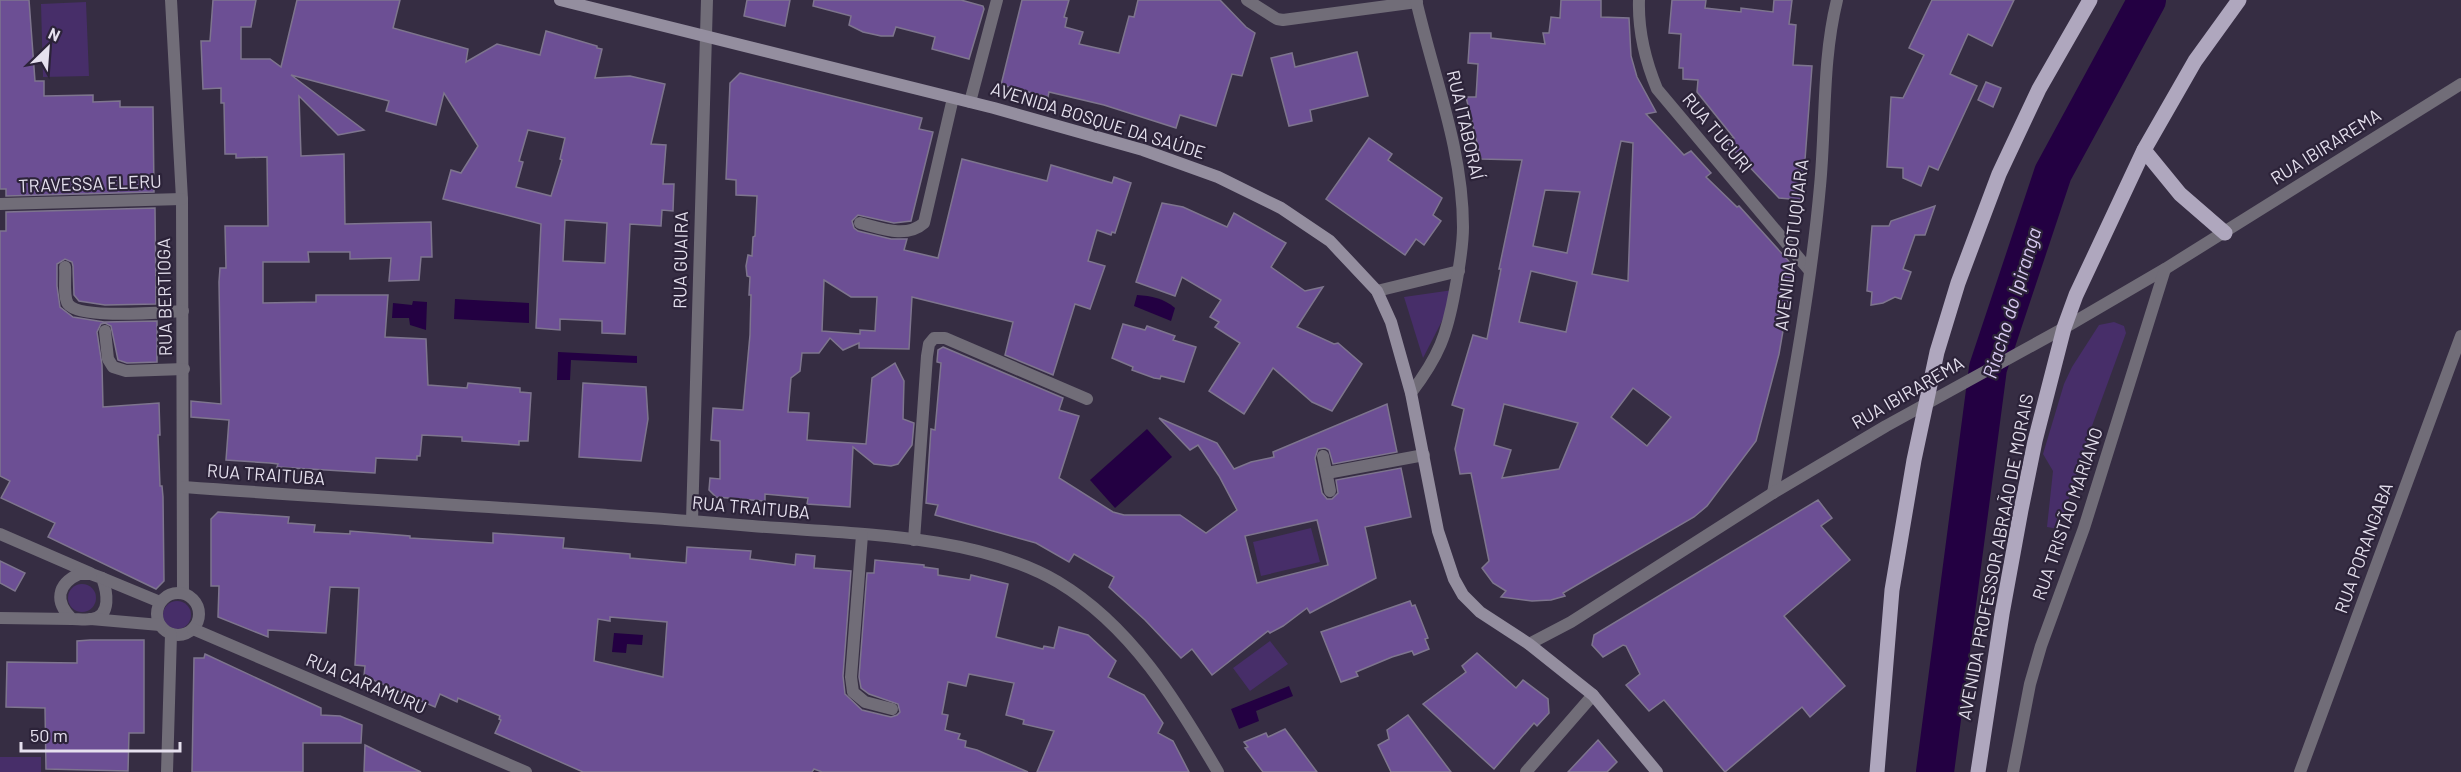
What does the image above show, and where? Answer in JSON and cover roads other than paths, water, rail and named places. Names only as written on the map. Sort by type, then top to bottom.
[{"type":"main road","points":[[1877,772],[1892,590],[1937,352],[1958,283],[2000,174],[2039,89],[2090,0]]},
{"type":"main road","name":"AVENIDA PROFESSOR ABRAÃO DE MORAIS","points":[[1978,772],[2002,614],[2019,522],[2035,441],[2064,328],[2076,295],[2144,150],[2195,61],[2239,0]]},
{"type":"main road","points":[[2144,150],[2180,194],[2225,233]]},
{"type":"street","name":"RUA BERTIOGA","points":[[171,0],[182,199],[183,593]]},
{"type":"street","name":"AVENIDA BOSQUE DA SAÚDE","points":[[560,0],[705,34],[969,102],[1143,150],[1218,177],[1281,208],[1330,241],[1377,291],[1391,322],[1411,393],[1438,531],[1454,579],[1463,595],[1480,612],[1529,644],[1593,695],[1657,772]]},
{"type":"street","name":"RUA GUAIRA","points":[[692,521],[707,0]]},
{"type":"street","points":[[969,102],[997,0]]},
{"type":"street","points":[[1247,0],[1277,19],[1283,20],[1417,1]]},
{"type":"street","name":"RUA TUCURI","points":[[1639,0],[1642,46],[1657,89],[1809,270]]},
{"type":"street","name":"AVENIDA BOTUQUARA","points":[[1773,493],[1809,270],[1820,186],[1827,59],[1837,0]]},
{"type":"street","name":"RUA ITABORAÍ","points":[[1411,393],[1431,367],[1449,325],[1459,271],[1463,228],[1457,163],[1417,1]]},
{"type":"street","name":"RUA IBIRAREMA","points":[[1529,644],[1571,622],[1773,493],[1926,402],[2064,328],[2225,233],[2461,84]]},
{"type":"street","points":[[860,223],[900,232],[915,230],[924,223],[953,98]]},
{"type":"street","name":"TRAVESSA ELERU","points":[[0,204],[182,199]]},
{"type":"street","points":[[65,267],[67,300],[71,307],[81,311],[97,313],[183,311]]},
{"type":"street","name":"RUA TRISTÃO MARIANO","points":[[2013,772],[2030,684],[2041,646],[2084,528],[2165,269]]},
{"type":"street","points":[[1377,291],[1459,271]]},
{"type":"street","points":[[105,331],[108,358],[113,367],[126,371],[184,369]]},
{"type":"street","name":"RUA PORANGABA","points":[[2300,772],[2461,336]]},
{"type":"street","points":[[914,540],[927,356],[931,340],[945,338],[1087,399]]},
{"type":"street","points":[[1327,473],[1424,454]]},
{"type":"street","points":[[1323,456],[1330,491]]},
{"type":"street","name":"RUA TRAITUBA","points":[[184,487],[692,521],[862,535],[944,544],[1010,561],[1058,582],[1086,602],[1122,634],[1151,667],[1197,735],[1218,772]]},
{"type":"street","points":[[0,534],[160,602]]},
{"type":"street","points":[[862,535],[851,677],[853,692],[865,702],[892,709]]},
{"type":"street","points":[[72,619],[64,611],[60,600],[62,588],[69,579],[79,574],[96,576]]},
{"type":"street","points":[[91,620],[98,617],[106,606],[107,593],[96,576]]},
{"type":"street","points":[[0,618],[72,619],[160,625],[171,634],[179,635],[193,629],[200,612],[197,604],[191,597],[174,592],[160,602],[157,610],[160,625]]},
{"type":"street","name":"RUA CARAMURU","points":[[193,629],[525,772]]},
{"type":"street","points":[[167,772],[171,634]]},
{"type":"street","points":[[1526,772],[1593,695]]},
{"type":"waterway","name":"Riacho do Ipiranga","points":[[1935,772],[1988,368],[2053,173],[2147,0]]}]
